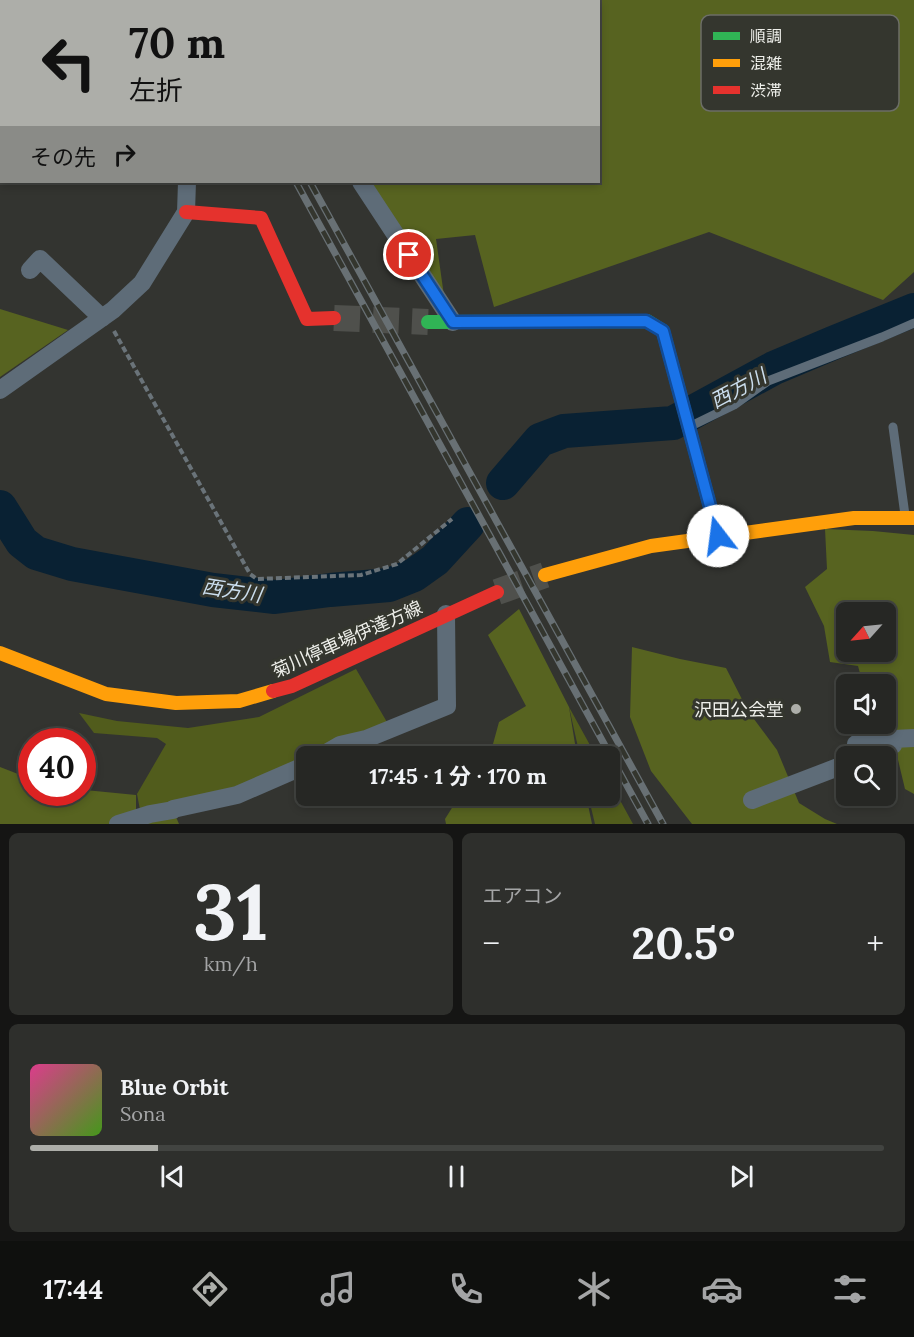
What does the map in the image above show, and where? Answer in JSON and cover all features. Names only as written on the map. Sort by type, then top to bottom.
[{"type":"main road","points":[[186,212],[261,218],[307,319],[334,318]]},
{"type":"main road","points":[[428,322],[646,321],[663,331],[718,536]]},
{"type":"main road","points":[[545,575],[651,546],[854,518],[910,518]]},
{"type":"main road","name":"菊川停車場伊達方線","points":[[0,653],[106,694],[176,703],[239,701],[292,686],[497,592]]},
{"type":"street","points":[[0,390],[104,317],[142,283],[186,212],[188,183]]},
{"type":"street","points":[[362,183],[453,322]]},
{"type":"street","points":[[30,270],[40,259],[104,317]]},
{"type":"street","points":[[337,746],[366,739],[447,706],[446,614]]},
{"type":"street","points":[[896,746],[914,738]]},
{"type":"street","points":[[752,800],[836,768]]},
{"type":"street","points":[[118,824],[150,814],[237,795],[296,769]]},
{"type":"lane","points":[[689,426],[734,405],[768,381],[914,323]]},
{"type":"lane","points":[[893,426],[910,518]]},
{"type":"path","points":[[104,317],[250,574],[257,579],[361,575],[397,564],[452,519]]},
{"type":"green space","points":[[600,0],[914,0],[914,272],[883,300],[709,232],[494,307],[475,235],[436,239],[446,310],[368,183],[600,183]]},
{"type":"green space","points":[[0,309],[68,330],[0,377]]},
{"type":"green space","points":[[825,529],[914,535],[914,794],[905,789],[896,746],[887,734],[896,734],[896,674],[860,674],[858,666],[830,662],[824,626],[805,587],[827,569]]},
{"type":"green space","points":[[519,609],[569,707],[575,746],[492,746],[499,722],[526,706],[488,635]]},
{"type":"green space","points":[[632,647],[726,668],[748,711],[777,750],[799,803],[837,824],[692,824],[651,771],[630,717]]},
{"type":"green space","points":[[356,669],[391,729],[351,746],[296,746],[296,768],[141,815],[137,794],[166,744],[157,738],[96,733],[96,728],[90,728],[79,713],[117,721],[188,728],[259,717]]},
{"type":"green space","points":[[569,707],[590,746],[578,746]]},
{"type":"green space","points":[[0,767],[18,774],[18,806],[96,806],[96,791],[136,795],[136,818],[173,810],[179,824],[0,824]]},
{"type":"green space","points":[[620,800],[633,824],[595,824],[591,806],[620,806]]},
{"type":"green space","points":[[453,806],[588,806],[592,824],[446,824],[445,819]]},
{"type":"waterway","name":"西方川","points":[[503,483],[540,440],[564,431],[673,423],[774,368],[914,310]]},
{"type":"waterway","name":"西方川","points":[[0,507],[22,542],[36,553],[72,564],[213,590],[275,597],[389,585],[414,575],[435,560],[468,524]]},
{"type":"tunnel","points":[[334,318],[428,322]]},
{"type":"tunnel","points":[[497,592],[545,575]]},
{"type":"railway","points":[[297,183],[648,824]]},
{"type":"railway","points":[[311,183],[663,824]]},
{"type":"traffic: fast","points":[[428,322],[647,321],[663,331],[718,536]]},
{"type":"traffic: slow","points":[[545,575],[651,546],[854,518],[914,518]]},
{"type":"traffic: slow","points":[[0,653],[106,694],[176,703],[239,701],[273,691]]},
{"type":"traffic: jam","points":[[186,212],[261,218],[307,319],[334,318]]},
{"type":"traffic: jam","points":[[273,691],[292,686],[497,592]]},
{"type":"place","name":"沢田公会堂","points":[[796,709]]},
{"type":"route","points":[[409,255],[453,322],[646,321],[663,331],[718,536]]}]
